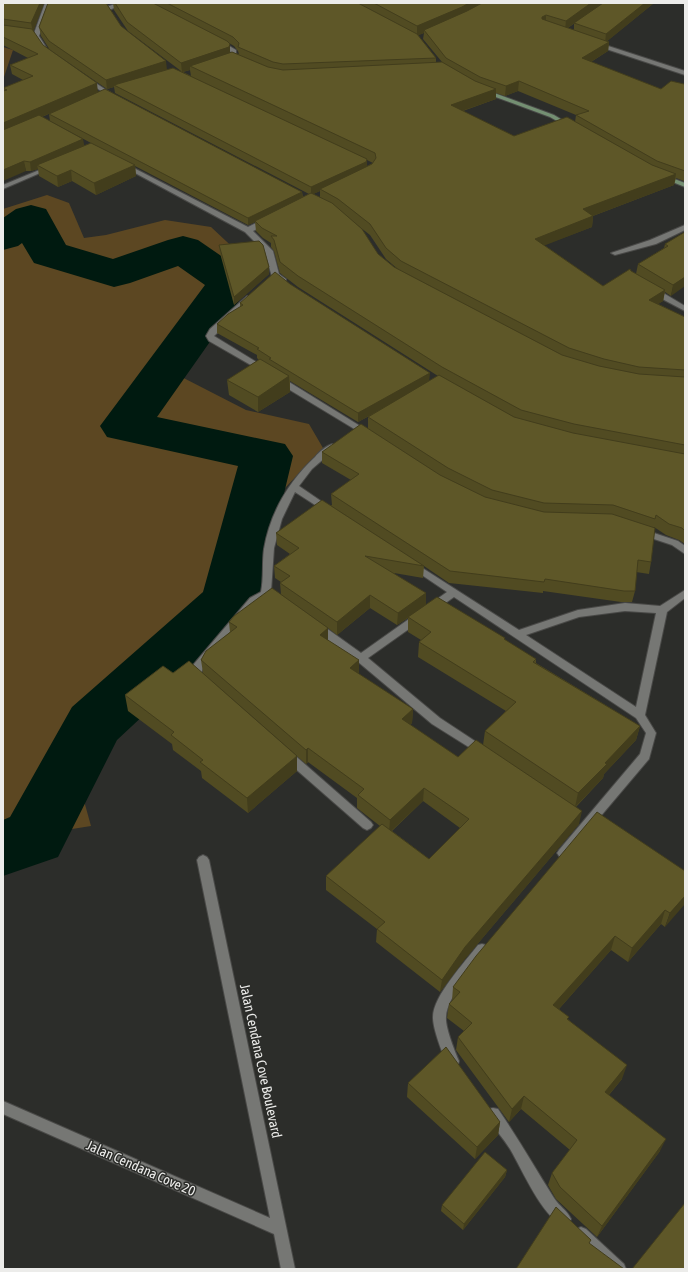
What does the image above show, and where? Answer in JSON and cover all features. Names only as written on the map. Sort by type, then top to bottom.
[{"type":"street","points":[[47,52],[33,36],[48,3]]},
{"type":"street","points":[[86,6],[111,11],[124,3]]},
{"type":"street","points":[[215,40],[234,51],[233,59]]},
{"type":"street","points":[[587,41],[685,73]]},
{"type":"street","points":[[82,76],[106,93],[120,100]]},
{"type":"street","points":[[478,89],[552,116],[578,131]]},
{"type":"street","points":[[114,160],[248,230],[269,251],[272,277],[288,285]]},
{"type":"street","points":[[3,187],[58,164]]},
{"type":"street","points":[[653,172],[685,185]]},
{"type":"street","points":[[248,230],[276,216]]},
{"type":"street","points":[[615,253],[653,242],[685,227]]},
{"type":"street","points":[[646,286],[685,309]]},
{"type":"street","points":[[258,290],[213,330],[210,336],[212,339],[379,441]]},
{"type":"street","points":[[266,594],[268,584],[269,548],[280,512],[293,486],[324,453],[342,440]]},
{"type":"street","points":[[293,486],[338,515]]},
{"type":"street","points":[[632,529],[675,543],[685,551]]},
{"type":"street","points":[[402,558],[640,715],[651,733],[645,756],[585,821],[558,858]]},
{"type":"street","points":[[361,658],[454,592]]},
{"type":"street","points":[[518,634],[586,613],[625,607],[662,610],[685,593]]},
{"type":"street","points":[[266,594],[282,602]]},
{"type":"street","points":[[208,685],[196,675],[196,670],[253,600],[266,594]]},
{"type":"street","points":[[640,715],[662,610]]},
{"type":"street","points":[[312,624],[361,658],[436,721],[489,756]]},
{"type":"street","points":[[278,747],[367,825]]},
{"type":"street","name":"Jalan Cendana Cove Boulevard","points":[[203,860],[288,1269]]},
{"type":"street","points":[[463,1073],[449,1054],[439,1018],[446,998],[469,965],[489,941]]},
{"type":"street","points":[[486,1105],[514,1143],[550,1205],[619,1269]]},
{"type":"street","name":"Jalan Cendana Cove 20","points":[[3,1107],[279,1229]]},
{"type":"shaded area","points":[[3,47],[13,50],[3,80]]},
{"type":"shaded area","points":[[47,195],[69,203],[84,238],[106,235],[165,220],[211,227],[241,255],[250,277],[168,370],[246,410],[309,424],[323,448],[267,507],[252,587],[239,629],[135,707],[81,790],[91,826],[3,840],[3,209]]},
{"type":"building","points":[[3,3],[40,3],[31,23],[3,19]]},
{"type":"building","points":[[48,3],[106,3],[121,26],[166,61],[106,80],[49,41],[39,27]]},
{"type":"building","points":[[115,3],[153,3],[227,41],[230,44],[229,47],[181,63],[127,22]]},
{"type":"building","points":[[167,3],[358,3],[417,34],[436,58],[283,64],[273,62],[238,47],[239,43],[233,37]]},
{"type":"building","points":[[374,3],[469,3],[417,26]]},
{"type":"building","points":[[482,3],[591,3],[566,21],[546,15],[542,17],[542,19],[609,42],[582,58],[661,89],[671,81],[685,83],[685,171],[657,161],[576,115],[589,111],[519,81],[506,86],[480,77],[446,58],[424,30]]},
{"type":"building","points":[[603,3],[645,3],[606,34],[574,23]]},
{"type":"building","points":[[3,25],[32,29],[43,45],[97,83],[3,123],[3,91],[7,90],[3,88],[33,76],[10,65],[38,54],[3,37]]},
{"type":"building","points":[[232,52],[268,67],[283,70],[442,62],[475,81],[496,89],[451,105],[514,136],[567,117],[652,165],[676,174],[583,209],[593,216],[535,239],[603,286],[630,269],[631,271],[665,290],[649,300],[685,317],[685,370],[639,367],[604,359],[569,348],[401,261],[386,248],[370,224],[338,199],[320,189],[372,164],[376,158],[375,153],[190,66]]},
{"type":"building","points":[[173,68],[367,159],[366,162],[311,187],[114,85]]},
{"type":"building","points":[[105,89],[302,192],[248,218],[49,114]]},
{"type":"building","points":[[39,115],[83,139],[30,162],[24,161],[3,170],[3,130]]},
{"type":"building","points":[[91,143],[135,165],[94,183],[71,170],[57,176],[37,165]]},
{"type":"building","points":[[311,193],[332,203],[362,229],[378,254],[394,267],[562,355],[599,366],[639,374],[685,377],[685,445],[574,424],[521,410],[442,367],[298,276],[280,262],[274,240],[271,236],[277,236],[262,228],[255,221]]},
{"type":"building","points":[[685,232],[685,277],[673,285],[638,264],[668,246],[665,244]]},
{"type":"building","points":[[259,241],[263,245],[269,267],[234,297],[219,245]]},
{"type":"building","points":[[275,272],[290,284],[430,373],[358,413],[269,359],[271,358],[257,349],[259,348],[217,324],[228,314],[243,305],[240,303]]},
{"type":"building","points":[[260,359],[289,376],[258,397],[227,380]]},
{"type":"building","points":[[439,375],[514,417],[573,433],[685,454],[685,531],[682,528],[669,524],[656,515],[655,519],[613,505],[544,503],[492,490],[448,468],[368,417]]},
{"type":"building","points":[[361,424],[440,475],[485,497],[544,512],[612,514],[655,528],[651,562],[638,560],[635,591],[624,591],[545,579],[544,582],[450,571],[331,494],[359,474],[322,452]]},
{"type":"building","points":[[322,500],[424,566],[365,556],[426,593],[398,613],[370,595],[337,622],[280,583],[290,576],[274,566],[299,548],[276,533]]},
{"type":"building","points":[[272,588],[328,628],[320,635],[359,660],[350,668],[413,709],[402,719],[458,757],[476,740],[582,811],[465,947],[442,980],[377,929],[385,922],[326,876],[382,824],[429,859],[469,819],[424,788],[390,820],[358,795],[364,789],[308,748],[306,750],[201,660],[206,651],[237,627],[229,622],[234,616]]},
{"type":"building","points":[[437,597],[505,638],[504,639],[536,659],[533,662],[640,726],[605,763],[607,764],[578,793],[485,731],[516,702],[419,642],[431,632],[408,617]]},
{"type":"building","points":[[189,661],[297,756],[247,798],[200,762],[203,760],[171,735],[174,732],[125,695],[163,666],[173,673]]},
{"type":"building","points":[[597,812],[685,871],[685,896],[670,913],[665,910],[632,948],[615,936],[553,1005],[569,1017],[567,1019],[627,1065],[605,1092],[666,1139],[602,1226],[560,1187],[552,1173],[577,1140],[524,1096],[512,1109],[458,1037],[472,1023],[449,1004],[460,992],[453,987],[476,956]]},
{"type":"building","points":[[446,1047],[500,1122],[477,1147],[408,1083]]},
{"type":"building","points":[[485,1152],[507,1170],[464,1224],[442,1205]]},
{"type":"building","points":[[685,1203],[685,1269],[632,1269]]},
{"type":"building","points":[[556,1207],[591,1240],[589,1243],[624,1269],[516,1269]]},
{"type":"waterway","points":[[3,237],[31,218],[49,254],[114,274],[183,249],[230,282],[125,426],[267,456],[229,602],[94,724],[34,837],[3,848]]}]
